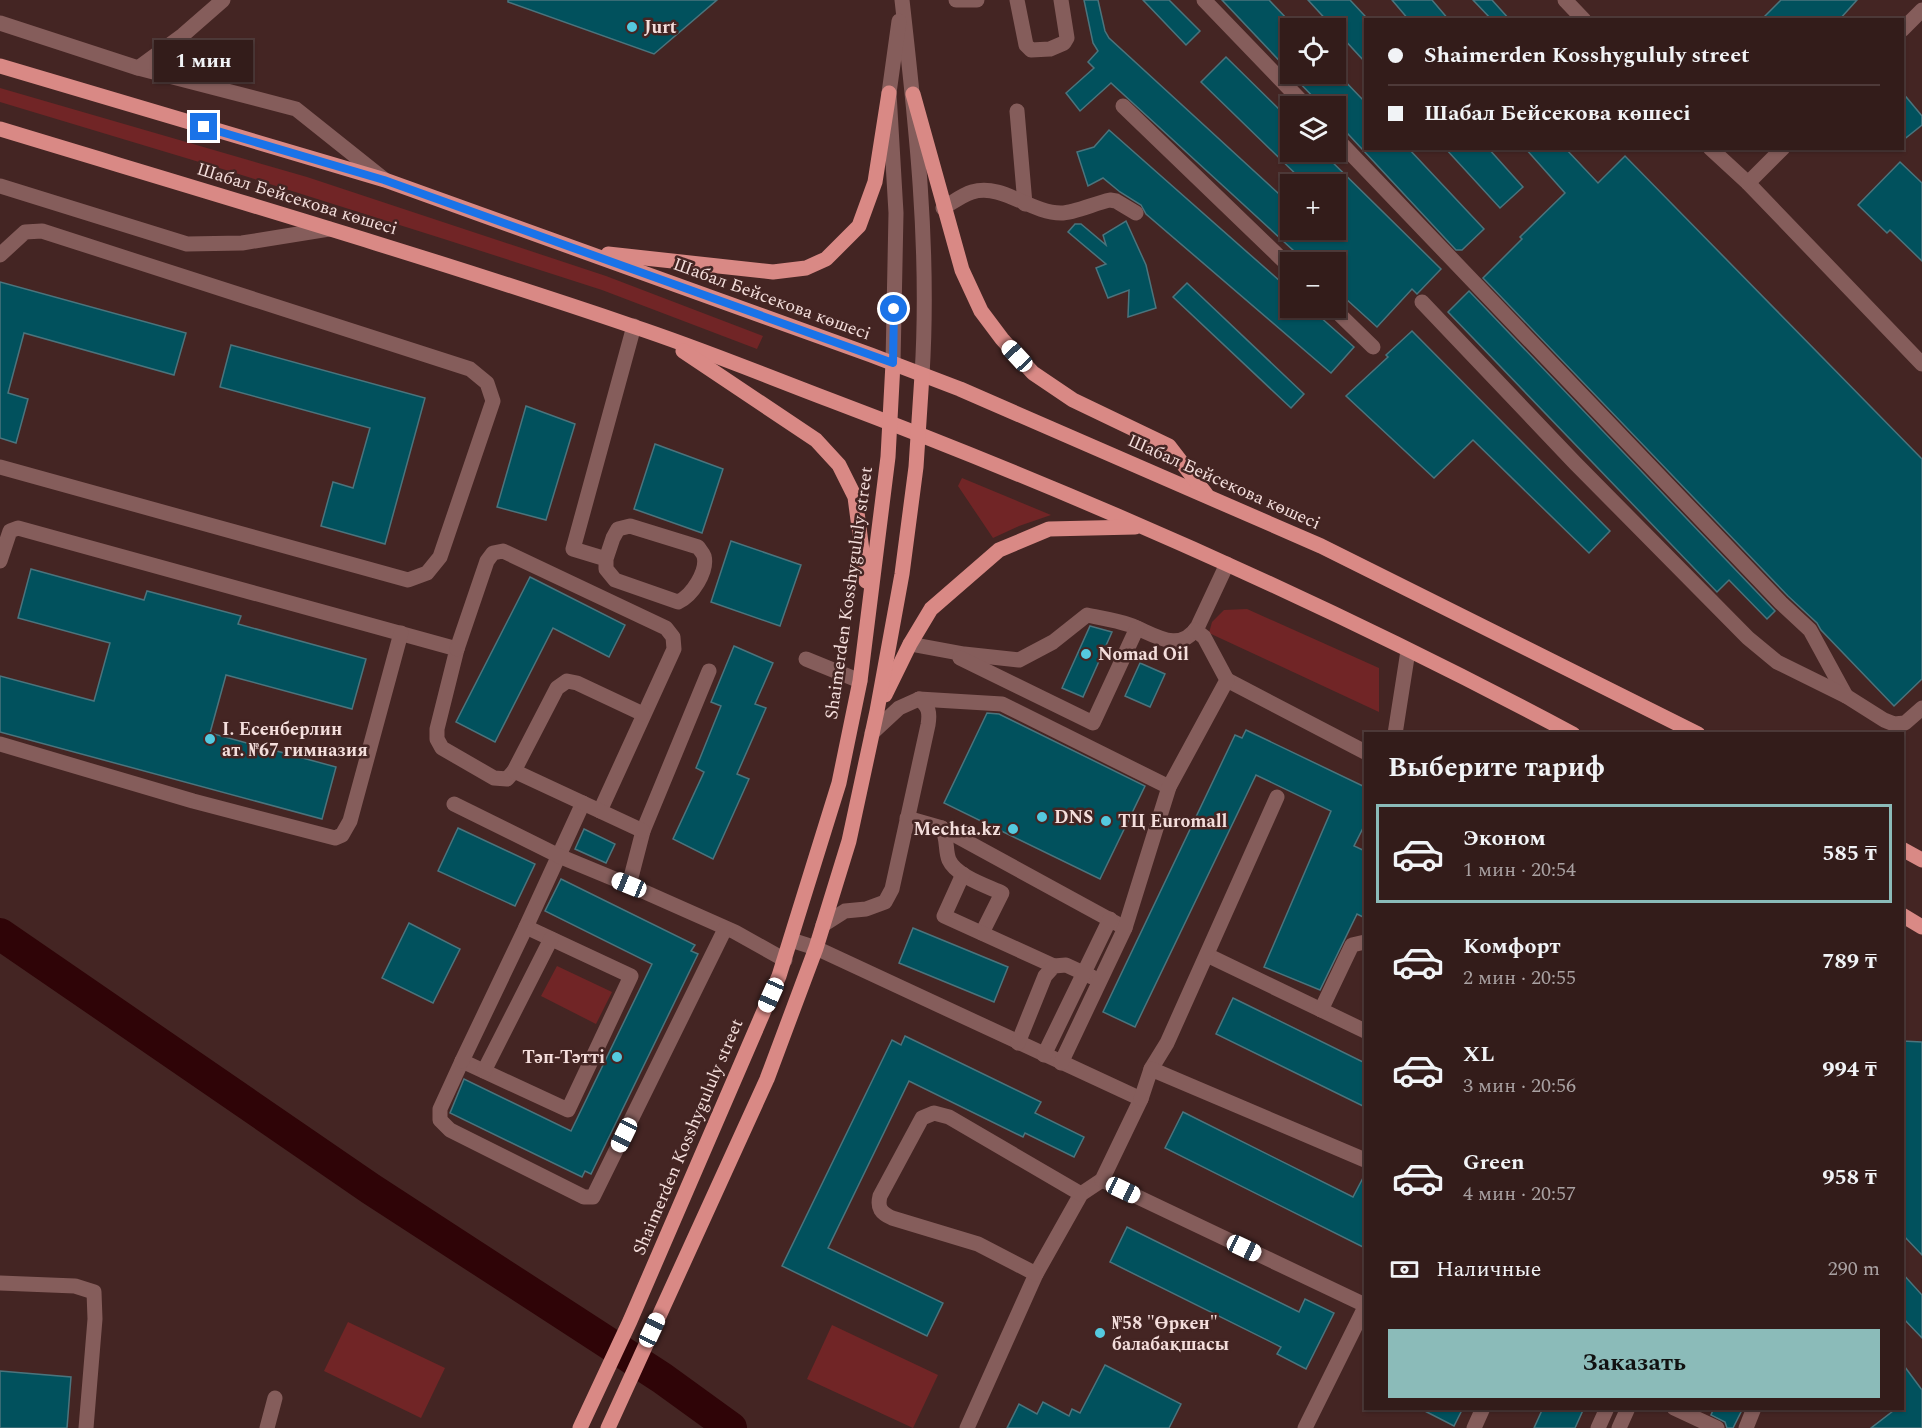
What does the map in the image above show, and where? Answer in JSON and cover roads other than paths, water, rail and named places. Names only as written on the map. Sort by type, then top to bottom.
[{"type":"main road","name":"Шабал Бейсекова көшесі","points":[[0,66],[384,180],[960,389],[1321,546],[1694,732]]},
{"type":"main road","points":[[581,251],[773,273],[806,268],[826,258],[859,226],[875,183],[889,93]]},
{"type":"main road","points":[[913,94],[962,270],[981,310],[1002,339],[1033,373],[1073,400],[1169,446],[1208,496]]},
{"type":"main road","name":"Шабал Бейсекова көшесі","points":[[0,129],[329,229],[634,326],[890,423],[1141,526],[1227,564],[1499,694],[1569,732]]},
{"type":"main road","points":[[661,336],[816,440],[839,465],[855,497],[869,602]]},
{"type":"main road","name":"Shaimerden Kosshygululy street","points":[[580,1428],[630,1321],[785,960],[838,783],[860,681],[888,457],[893,363]]},
{"type":"main road","name":"Shaimerden Kosshygululy street","points":[[608,1428],[767,1079],[816,948],[849,842],[877,711],[902,573],[916,468],[922,375]]},
{"type":"main road","points":[[877,711],[910,644],[931,609],[999,550],[1049,530],[1141,526]]},
{"type":"main road","points":[[1904,850],[1922,860]]},
{"type":"main road","points":[[1904,916],[1922,927]]},
{"type":"street","points":[[138,68],[183,35],[223,0]]},
{"type":"street","name":"Shaimerden Kosshygululy street","points":[[893,363],[896,213],[889,93],[902,0]]},
{"type":"street","name":"Shaimerden Kosshygululy street","points":[[902,0],[923,212],[922,375]]},
{"type":"street","points":[[956,0],[978,0]]},
{"type":"street","points":[[1017,0],[1026,45],[1031,50],[1050,49],[1064,43],[1067,38],[1060,0]]},
{"type":"street","points":[[1204,0],[1296,96]]},
{"type":"street","points":[[1565,0],[1582,18]]},
{"type":"street","points":[[1904,28],[1922,10]]},
{"type":"street","points":[[0,23],[138,68],[296,109],[384,180]]},
{"type":"street","points":[[1123,106],[1280,257]]},
{"type":"street","points":[[1017,111],[1025,204]]},
{"type":"street","points":[[1346,148],[1781,603],[1810,630],[1846,696]]},
{"type":"street","points":[[1712,150],[1748,183],[1922,364]]},
{"type":"street","points":[[1748,183],[1781,150]]},
{"type":"street","points":[[2,189],[187,244],[242,243],[329,229]]},
{"type":"street","points":[[943,208],[972,192],[998,192],[1049,212],[1063,213],[1110,200],[1136,213]]},
{"type":"street","points":[[0,255],[25,232],[42,231],[470,369],[487,383],[493,401],[440,557],[427,573],[408,580],[0,467]]},
{"type":"street","points":[[1422,302],[1575,463],[1748,638],[1777,662],[1846,696],[1894,724],[1905,723],[1922,708]]},
{"type":"street","points":[[1344,318],[1373,346]]},
{"type":"street","points":[[606,559],[573,549],[634,326]]},
{"type":"street","points":[[630,526],[698,547],[704,556],[704,565],[694,590],[678,602],[615,580],[606,568],[606,559],[618,529],[630,526]]},
{"type":"street","points":[[0,561],[10,531],[18,528],[457,649]]},
{"type":"street","points":[[600,811],[674,649],[673,637],[666,628],[503,551],[493,553],[487,561],[457,649],[437,729],[437,739],[442,748],[494,778],[507,779],[514,771],[557,688],[567,681],[578,683],[643,714]]},
{"type":"street","points":[[910,644],[1019,660],[1053,642],[1087,615],[1137,628],[1168,642],[1181,640],[1192,635],[1227,564]]},
{"type":"street","points":[[945,650],[1093,723],[1137,628]]},
{"type":"street","points":[[1195,630],[1204,637],[1227,680],[1364,751]]},
{"type":"street","points":[[0,744],[193,801],[335,838],[342,835],[350,821],[401,633]]},
{"type":"street","points":[[1395,732],[1408,651]]},
{"type":"street","points":[[806,659],[860,681]]},
{"type":"street","points":[[629,885],[643,831],[709,671]]},
{"type":"street","points":[[1061,1063],[1125,928],[1169,787],[1227,680]]},
{"type":"street","points":[[872,733],[899,708],[919,699],[1002,704],[1169,787]]},
{"type":"street","points":[[823,925],[845,911],[866,909],[885,902],[892,889],[928,725],[927,705],[919,699]]},
{"type":"street","points":[[514,771],[643,831]]},
{"type":"street","points":[[967,1428],[1036,1274],[1081,1194],[1102,1180],[1141,1099],[1151,1069],[1167,1043],[1277,797]]},
{"type":"street","points":[[583,803],[440,1109],[440,1120],[450,1130],[584,1197],[593,1197],[725,929]]},
{"type":"street","points":[[454,804],[559,856],[725,929],[785,960]]},
{"type":"street","points":[[908,818],[942,828],[1125,928]]},
{"type":"street","points":[[942,828],[947,839],[949,860],[958,872],[1002,893],[982,933]]},
{"type":"street","points":[[963,874],[944,916],[1054,966],[1066,965],[1100,981]]},
{"type":"street","points":[[1044,1056],[1110,919]]},
{"type":"street","points":[[462,1061],[568,1110],[631,976],[526,927]]},
{"type":"street","points":[[484,1071],[551,939]]},
{"type":"street","points":[[791,940],[816,948],[1044,1056],[1141,1099]]},
{"type":"street","points":[[1321,1010],[1352,945],[1364,942]]},
{"type":"street","points":[[1207,955],[1364,1030]]},
{"type":"street","points":[[1018,1043],[1045,976],[1054,966]]},
{"type":"street","points":[[1151,1069],[1364,1160]]},
{"type":"street","points":[[1036,1274],[978,1244],[883,1214],[880,1209],[880,1196],[922,1119],[934,1113],[949,1117],[1081,1194]]},
{"type":"street","points":[[1102,1180],[1364,1312],[1305,1428]]},
{"type":"street","points":[[0,1283],[75,1286],[94,1292],[95,1319],[86,1428]]},
{"type":"street","points":[[267,1428],[275,1398]]},
{"type":"street","points":[[1473,1428],[1482,1410]]},
{"type":"street","points":[[1598,1428],[1606,1410]]},
{"type":"street","points":[[1618,1428],[1627,1410]]},
{"type":"street","points":[[1678,1410],[1717,1428]]},
{"type":"street","points":[[1746,1428],[1753,1410]]},
{"type":"waterway","points":[[0,934],[371,1189],[662,1378],[731,1428]]},
{"type":"place","name":"Jurt","points":[[632,27]]},
{"type":"place","name":"Nomad Oil","points":[[1086,654]]},
{"type":"place","name":"І. Есенберлин ат. №67 гимназия","points":[[210,739]]},
{"type":"place","name":"DNS","points":[[1042,817]]},
{"type":"place","name":"ТЦ Euromall","points":[[1106,821]]},
{"type":"place","name":"Mechta.kz","points":[[1013,829]]},
{"type":"place","name":"Тәп-Тәтті","points":[[617,1057]]},
{"type":"place","name":"№58 \"Өркен\" балабақшасы","points":[[1100,1333]]}]
